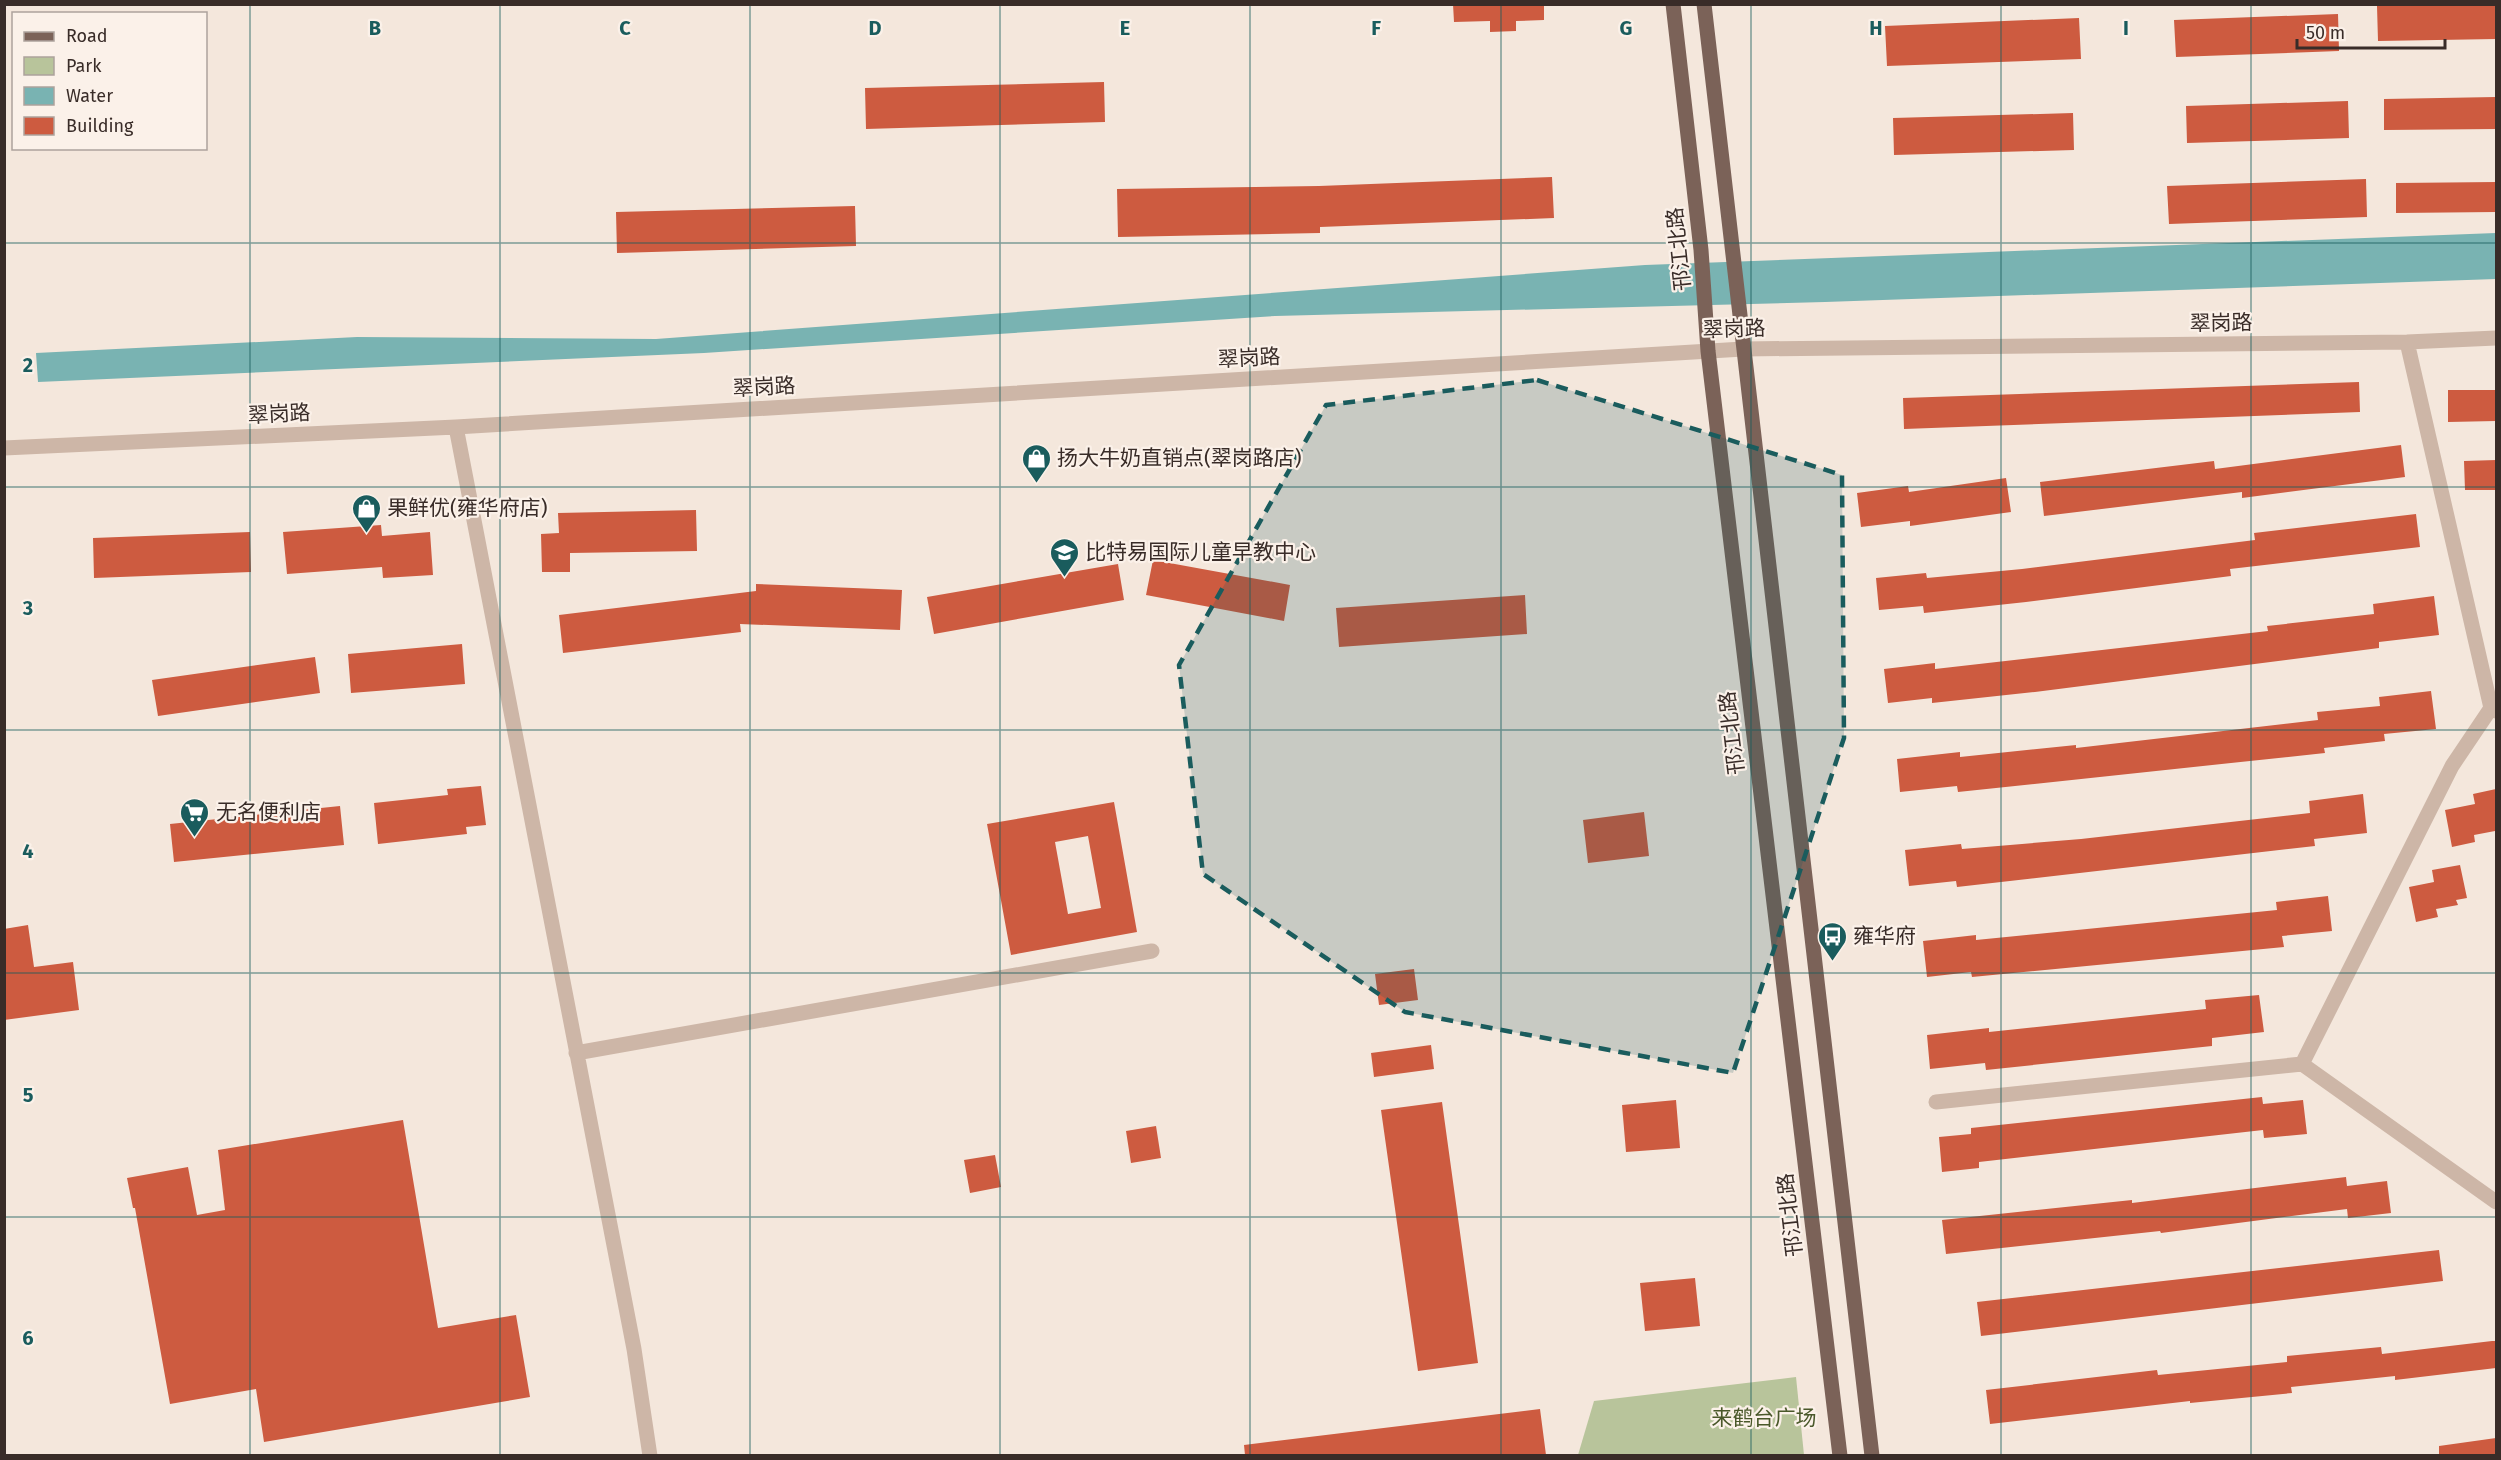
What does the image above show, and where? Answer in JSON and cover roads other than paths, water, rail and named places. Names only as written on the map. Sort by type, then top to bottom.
[{"type":"main road","name":"邗江北路","points":[[1673,4],[1701,250],[1708,351],[1840,1455]]},
{"type":"main road","points":[[1704,4],[1872,1455]]},
{"type":"street","name":"翠岗路","points":[[4,448],[456,427],[1743,349],[2407,342],[2496,338]]},
{"type":"street","points":[[2302,1064],[2452,766],[2494,709],[2407,342]]},
{"type":"street","points":[[456,427],[633,1348],[650,1455]]},
{"type":"street","points":[[576,1053],[1152,951]]},
{"type":"street","points":[[1936,1102],[2302,1064],[2496,1202]]},
{"type":"water","points":[[2496,233],[2496,279],[1825,302],[1275,316],[704,353],[38,382],[36,353],[357,337],[656,339],[1645,265]]},
{"type":"place","name":"扬大牛奶直销点(翠岗路店)","points":[[1036,484]]},
{"type":"place","name":"果鲜优(雍华府店)","points":[[366,534]]},
{"type":"place","name":"比特易国际儿童早教中心","points":[[1064,578]]},
{"type":"place","name":"无名便利店","points":[[195,838]]},
{"type":"place","name":"雍华府","points":[[1832,962]]},
{"type":"park label","name":"来鹤台广场","points":[[1764,1418]]}]
